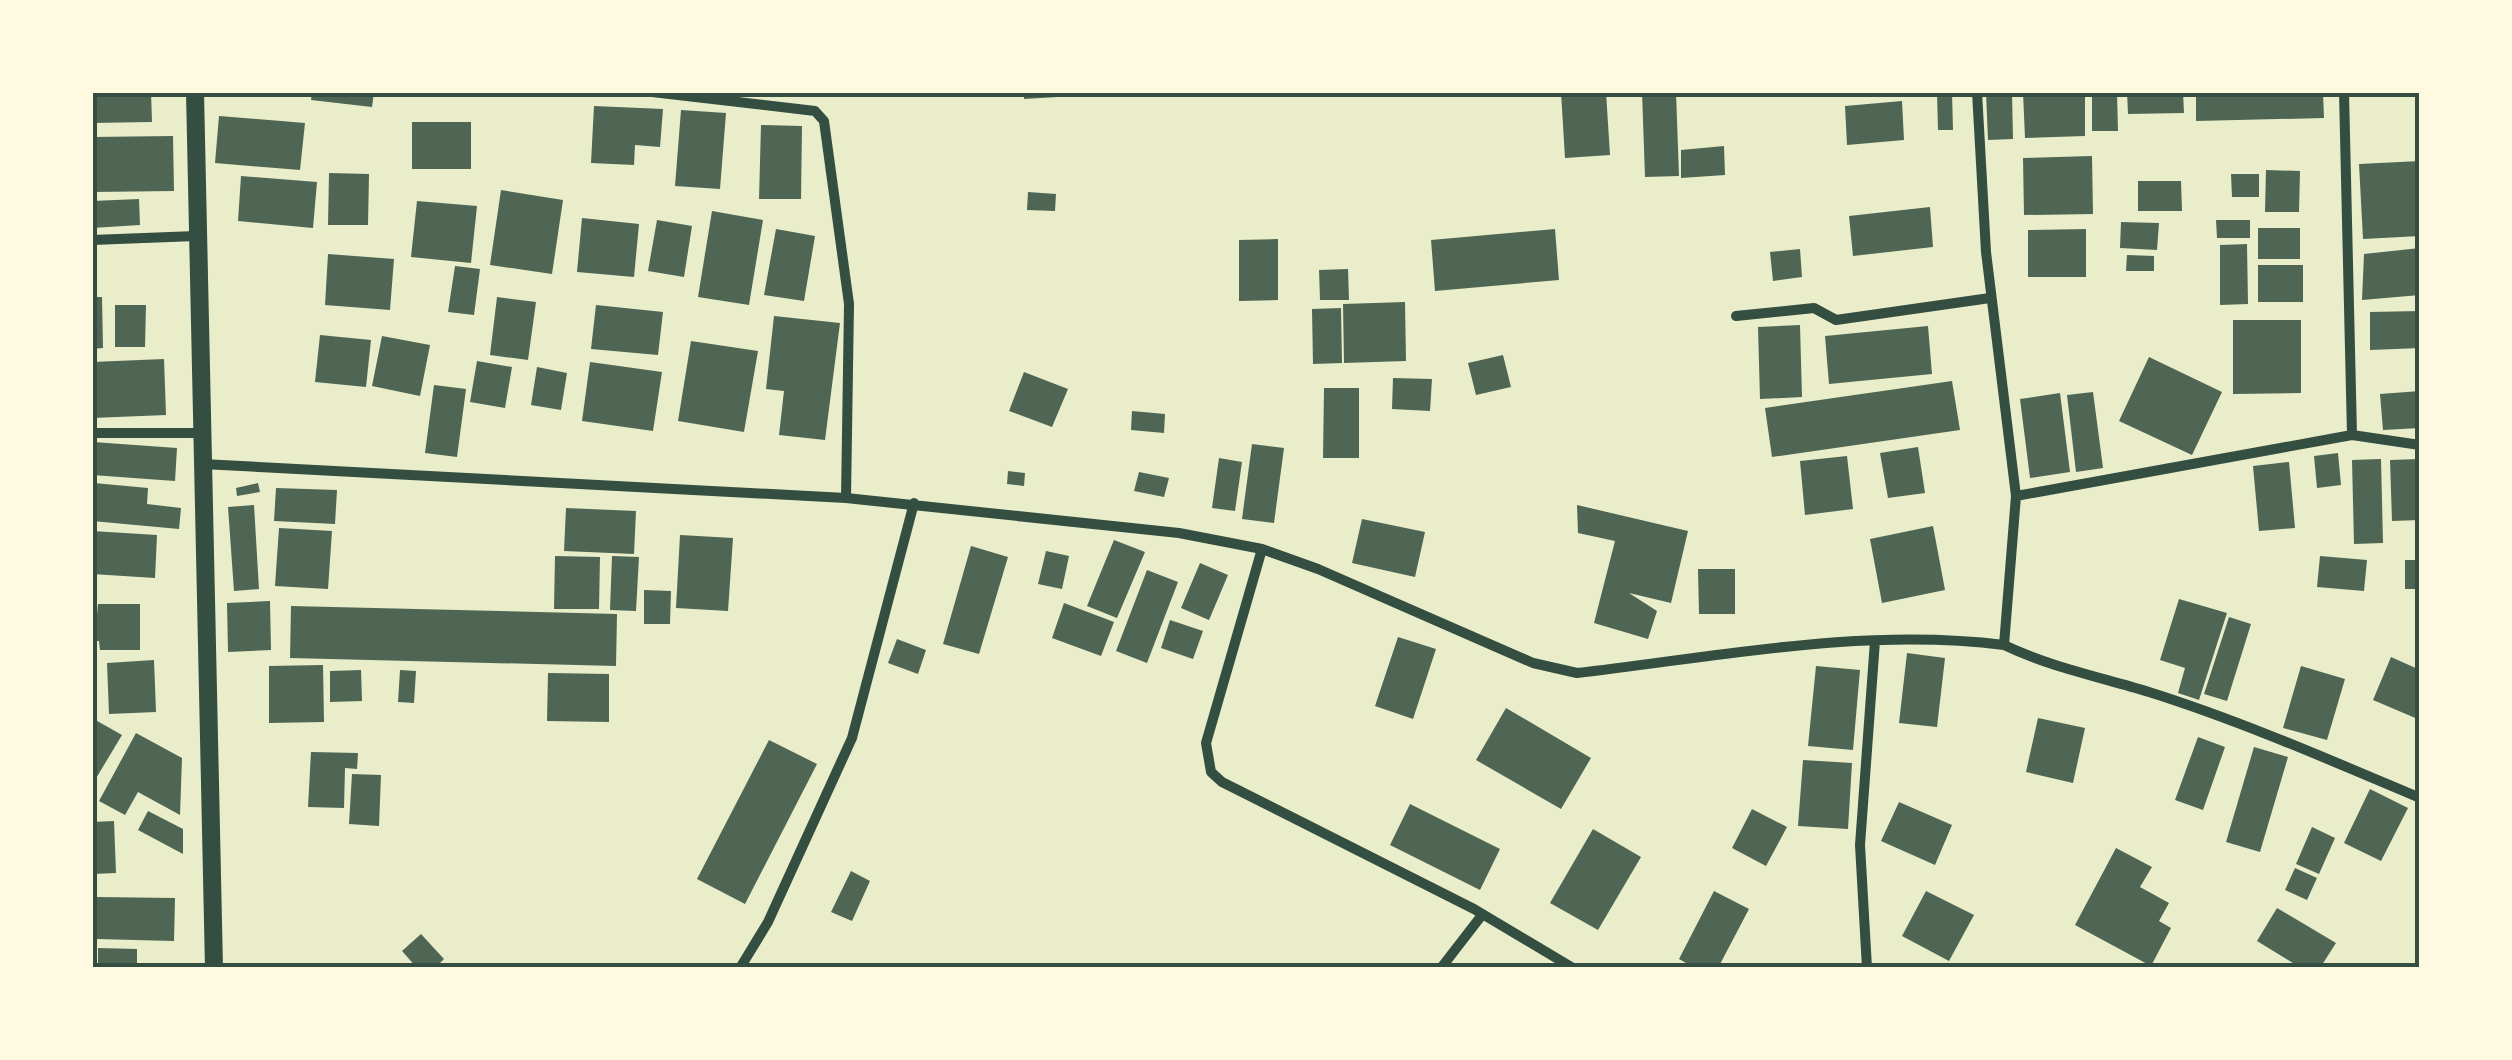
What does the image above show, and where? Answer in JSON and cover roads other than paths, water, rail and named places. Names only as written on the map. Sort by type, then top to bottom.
[{"type":"street","points":[[195,92],[199,433],[214,968]]},
{"type":"street","points":[[1977,92],[1990,298],[2016,496],[2004,646]]},
{"type":"street","points":[[2344,92],[2352,435]]},
{"type":"street","points":[[658,94],[815,110],[824,121],[849,304],[846,498]]},
{"type":"street","points":[[92,240],[196,236]]},
{"type":"street","points":[[1736,316],[1814,308],[1836,320],[1990,298]]},
{"type":"street","points":[[92,433],[199,433]]},
{"type":"street","points":[[2016,496],[2352,435],[2420,445]]},
{"type":"street","points":[[202,464],[846,498],[1179,533],[1262,549],[1551,669],[1577,672],[1875,641],[1942,638],[2004,646],[2287,742],[2420,798]]},
{"type":"street","points":[[740,968],[768,922],[852,738],[914,504]]},
{"type":"street","points":[[1262,549],[1206,742],[1210,772],[1222,782],[1482,914],[1573,968]]},
{"type":"street","points":[[1867,968],[1860,845],[1875,641]]},
{"type":"street","points":[[1441,968],[1482,914]]}]
